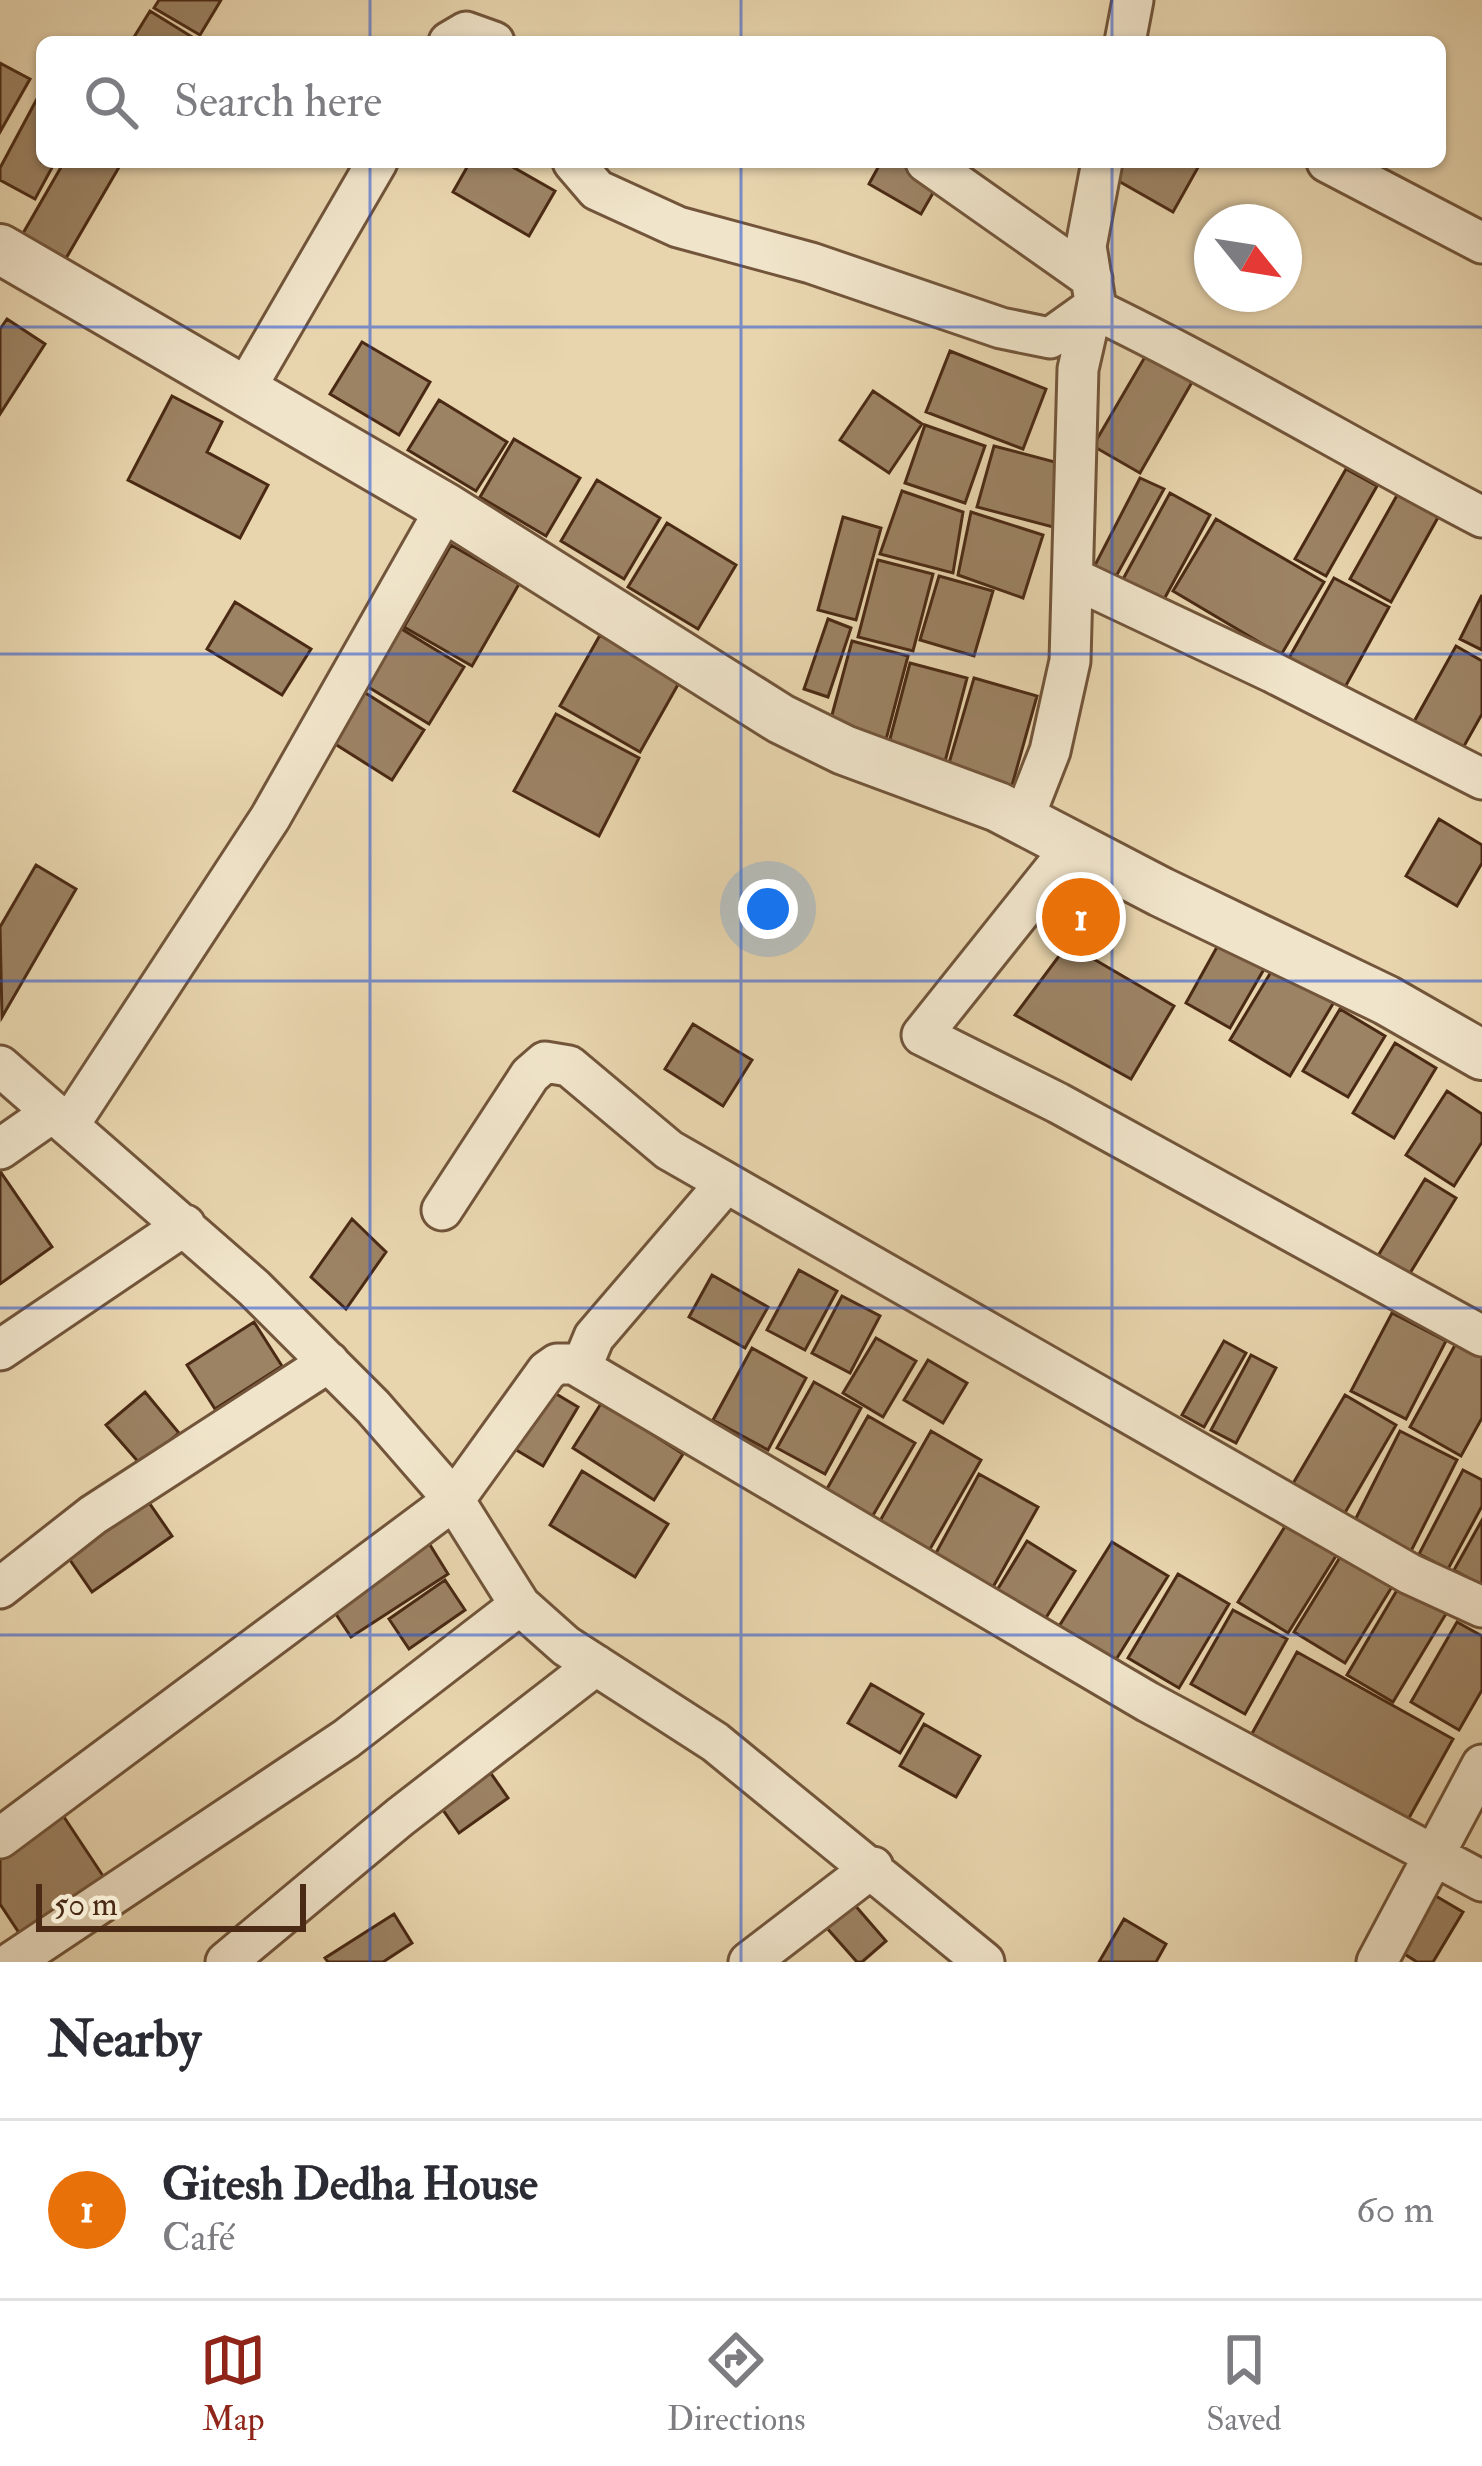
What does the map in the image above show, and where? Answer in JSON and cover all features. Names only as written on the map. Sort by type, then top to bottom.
[{"type":"street","points":[[1126,36],[1133,0]]},
{"type":"street","points":[[244,391],[373,168]]},
{"type":"street","points":[[578,168],[597,190],[679,227],[811,263],[1001,328],[1050,338],[1092,293]]},
{"type":"street","points":[[934,168],[1092,293],[1359,453],[1482,518]]},
{"type":"street","points":[[1023,820],[1050,751],[1070,662],[1076,579],[1078,369],[1092,293],[1086,246],[1101,168]]},
{"type":"street","points":[[1339,168],[1482,243]]},
{"type":"street","points":[[0,249],[446,508],[781,718],[844,750],[998,807],[1386,1000],[1482,1055]]},
{"type":"street","points":[[0,1148],[61,1118],[270,818],[446,508]]},
{"type":"street","points":[[1076,579],[1482,779]]},
{"type":"street","points":[[1073,846],[922,1035],[1058,1103],[1482,1336]]},
{"type":"street","points":[[442,1210],[530,1075],[545,1062],[569,1066],[669,1150],[1410,1574],[1482,1607]]},
{"type":"street","points":[[0,1066],[185,1225],[329,1362],[454,1499],[520,1605],[566,1646],[716,1742],[984,1962]]},
{"type":"street","points":[[0,1838],[454,1499],[547,1371],[557,1364],[584,1360],[594,1337],[726,1183]]},
{"type":"street","points":[[0,1350],[185,1225]]},
{"type":"street","points":[[0,1588],[93,1515],[329,1362]]},
{"type":"street","points":[[574,1364],[1108,1680],[1482,1881]]},
{"type":"street","points":[[12,1962],[346,1739],[520,1605]]},
{"type":"street","points":[[226,1962],[400,1817],[596,1666]]},
{"type":"street","points":[[1377,1962],[1482,1765]]},
{"type":"street","points":[[749,1962],[873,1867]]},
{"type":"building","points":[[159,0],[221,0],[200,35],[154,8]]},
{"type":"building","points":[[150,11],[191,36],[135,36]]},
{"type":"building","points":[[0,63],[30,79],[0,132]]},
{"type":"building","points":[[36,101],[36,168],[52,168],[35,199],[0,180],[0,168]]},
{"type":"building","points":[[61,168],[119,168],[65,260],[22,235]]},
{"type":"building","points":[[467,168],[515,168],[555,191],[529,236],[453,192]]},
{"type":"building","points":[[878,168],[907,168],[937,186],[921,214],[869,184]]},
{"type":"building","points":[[1110,168],[1198,168],[1173,212],[1108,175]]},
{"type":"building","points":[[7,319],[45,344],[0,414],[0,329]]},
{"type":"building","points":[[362,342],[430,382],[399,435],[330,394]]},
{"type":"building","points":[[1149,350],[1195,377],[1140,473],[1093,446]]},
{"type":"building","points":[[950,351],[1046,389],[1023,449],[926,412]]},
{"type":"building","points":[[873,391],[922,424],[889,473],[840,440]]},
{"type":"building","points":[[172,396],[222,422],[207,452],[268,485],[240,538],[128,480]]},
{"type":"building","points":[[439,400],[507,442],[476,491],[408,450]]},
{"type":"building","points":[[925,425],[985,446],[965,503],[905,483]]},
{"type":"building","points":[[514,439],[580,478],[546,536],[480,497]]},
{"type":"building","points":[[994,446],[1070,466],[1053,527],[977,507]]},
{"type":"building","points":[[1346,469],[1377,486],[1326,576],[1295,559]]},
{"type":"building","points":[[1140,478],[1164,489],[1114,580],[1093,569]]},
{"type":"building","points":[[597,480],[660,518],[624,579],[561,541]]},
{"type":"building","points":[[1400,490],[1441,512],[1391,602],[1350,579]]},
{"type":"building","points":[[902,491],[963,512],[953,573],[880,554]]},
{"type":"building","points":[[1170,493],[1210,515],[1162,603],[1122,581]]},
{"type":"building","points":[[971,512],[1043,535],[1023,598],[958,575]]},
{"type":"building","points":[[843,517],[881,528],[856,620],[818,610]]},
{"type":"building","points":[[1216,519],[1324,582],[1281,655],[1173,591]]},
{"type":"building","points":[[667,523],[736,565],[698,629],[628,587]]},
{"type":"building","points":[[451,545],[519,584],[472,666],[404,627]]},
{"type":"building","points":[[878,560],[933,574],[913,651],[858,637]]},
{"type":"building","points":[[939,576],[993,591],[974,656],[920,640]]},
{"type":"building","points":[[1334,578],[1389,607],[1344,689],[1289,658]]},
{"type":"building","points":[[1482,595],[1482,650],[1460,639]]},
{"type":"building","points":[[235,602],[311,649],[282,695],[207,649]]},
{"type":"building","points":[[828,619],[851,628],[828,697],[804,689]]},
{"type":"building","points":[[395,625],[464,667],[429,724],[360,682]]},
{"type":"building","points":[[600,635],[680,681],[640,752],[560,706]]},
{"type":"building","points":[[852,641],[908,656],[883,751],[826,737]]},
{"type":"building","points":[[1456,646],[1482,661],[1482,714],[1459,755],[1411,727]]},
{"type":"building","points":[[910,663],[967,678],[942,773],[885,758]]},
{"type":"building","points":[[974,678],[1037,696],[1011,789],[947,770]]},
{"type":"building","points":[[356,687],[424,730],[392,780],[324,737]]},
{"type":"building","points":[[556,714],[639,758],[599,836],[514,791]]},
{"type":"building","points":[[1439,819],[1482,845],[1482,863],[1457,906],[1406,876]]},
{"type":"building","points":[[36,865],[76,889],[2,1017],[0,927]]},
{"type":"building","points":[[1222,938],[1267,964],[1230,1028],[1186,1003]]},
{"type":"building","points":[[1068,944],[1174,1006],[1131,1079],[1015,1015]]},
{"type":"building","points":[[1274,967],[1334,1002],[1290,1076],[1230,1040]]},
{"type":"building","points":[[1340,1009],[1385,1036],[1348,1097],[1303,1071]]},
{"type":"building","points":[[693,1024],[752,1060],[723,1106],[665,1069]]},
{"type":"building","points":[[1395,1043],[1436,1068],[1394,1138],[1353,1113]]},
{"type":"building","points":[[1447,1091],[1482,1114],[1482,1142],[1454,1186],[1406,1155]]},
{"type":"building","points":[[0,1171],[52,1247],[0,1284]]},
{"type":"building","points":[[1425,1179],[1456,1198],[1407,1278],[1376,1259]]},
{"type":"building","points":[[352,1219],[386,1252],[346,1309],[311,1277]]},
{"type":"building","points":[[799,1270],[837,1291],[805,1350],[767,1330]]},
{"type":"building","points":[[712,1275],[768,1307],[745,1348],[689,1317]]},
{"type":"building","points":[[842,1296],[880,1316],[850,1373],[812,1353]]},
{"type":"building","points":[[1392,1313],[1446,1341],[1406,1419],[1351,1391]]},
{"type":"building","points":[[254,1322],[282,1366],[215,1409],[187,1365]]},
{"type":"building","points":[[1460,1336],[1482,1348],[1482,1418],[1461,1456],[1410,1427]]},
{"type":"building","points":[[876,1338],[916,1361],[883,1417],[843,1393]]},
{"type":"building","points":[[1224,1341],[1246,1353],[1204,1427],[1182,1415]]},
{"type":"building","points":[[752,1348],[806,1378],[768,1450],[713,1420]]},
{"type":"building","points":[[1251,1355],[1276,1368],[1236,1443],[1211,1430]]},
{"type":"building","points":[[928,1360],[967,1383],[943,1423],[904,1400]]},
{"type":"building","points":[[814,1382],[861,1408],[825,1474],[777,1448]]},
{"type":"building","points":[[543,1386],[578,1407],[543,1466],[508,1445]]},
{"type":"building","points":[[145,1392],[179,1433],[141,1465],[106,1425]]},
{"type":"building","points":[[1345,1395],[1396,1425],[1339,1523],[1288,1492]]},
{"type":"building","points":[[602,1402],[683,1454],[654,1500],[573,1448]]},
{"type":"building","points":[[868,1416],[915,1443],[865,1529],[819,1503]]},
{"type":"building","points":[[931,1431],[981,1460],[922,1563],[872,1535]]},
{"type":"building","points":[[1400,1431],[1457,1460],[1406,1561],[1349,1532]]},
{"type":"building","points":[[1463,1470],[1482,1480],[1482,1506],[1448,1569],[1419,1554]]},
{"type":"building","points":[[582,1471],[668,1524],[635,1577],[550,1525]]},
{"type":"building","points":[[979,1474],[1038,1507],[988,1596],[930,1564]]},
{"type":"building","points":[[141,1491],[172,1536],[92,1592],[61,1547]]},
{"type":"building","points":[[1289,1520],[1339,1551],[1288,1633],[1238,1602]]},
{"type":"building","points":[[1482,1520],[1482,1586],[1454,1570]]},
{"type":"building","points":[[422,1532],[448,1574],[351,1637],[324,1596]]},
{"type":"building","points":[[1027,1541],[1075,1571],[1039,1629],[991,1600]]},
{"type":"building","points":[[1112,1542],[1168,1576],[1107,1674],[1051,1639]]},
{"type":"building","points":[[1347,1546],[1398,1577],[1345,1663],[1294,1632]]},
{"type":"building","points":[[1178,1574],[1229,1604],[1179,1688],[1128,1658]]},
{"type":"building","points":[[445,1580],[465,1610],[409,1649],[389,1619]]},
{"type":"building","points":[[1400,1585],[1447,1612],[1393,1702],[1347,1675]]},
{"type":"building","points":[[1233,1610],[1287,1639],[1245,1714],[1191,1684]]},
{"type":"building","points":[[1457,1622],[1482,1636],[1482,1690],[1459,1730],[1411,1702]]},
{"type":"building","points":[[1297,1652],[1453,1739],[1400,1834],[1244,1748]]},
{"type":"building","points":[[871,1684],[923,1714],[900,1753],[848,1723]]},
{"type":"building","points":[[924,1724],[980,1756],[956,1797],[900,1766]]},
{"type":"building","points":[[483,1762],[508,1798],[459,1833],[434,1797]]},
{"type":"building","points":[[58,1808],[113,1891],[29,1948],[0,1904],[0,1847]]},
{"type":"building","points":[[1429,1892],[1463,1912],[1433,1962],[1417,1962],[1395,1948]]},
{"type":"building","points":[[853,1903],[886,1941],[862,1962],[825,1926]]},
{"type":"building","points":[[394,1914],[412,1943],[383,1962],[328,1962],[325,1958]]},
{"type":"building","points":[[1124,1919],[1166,1944],[1156,1962],[1099,1962]]},
{"type":"place","name":"Gitesh Dedha House","points":[[1081,917]]}]
